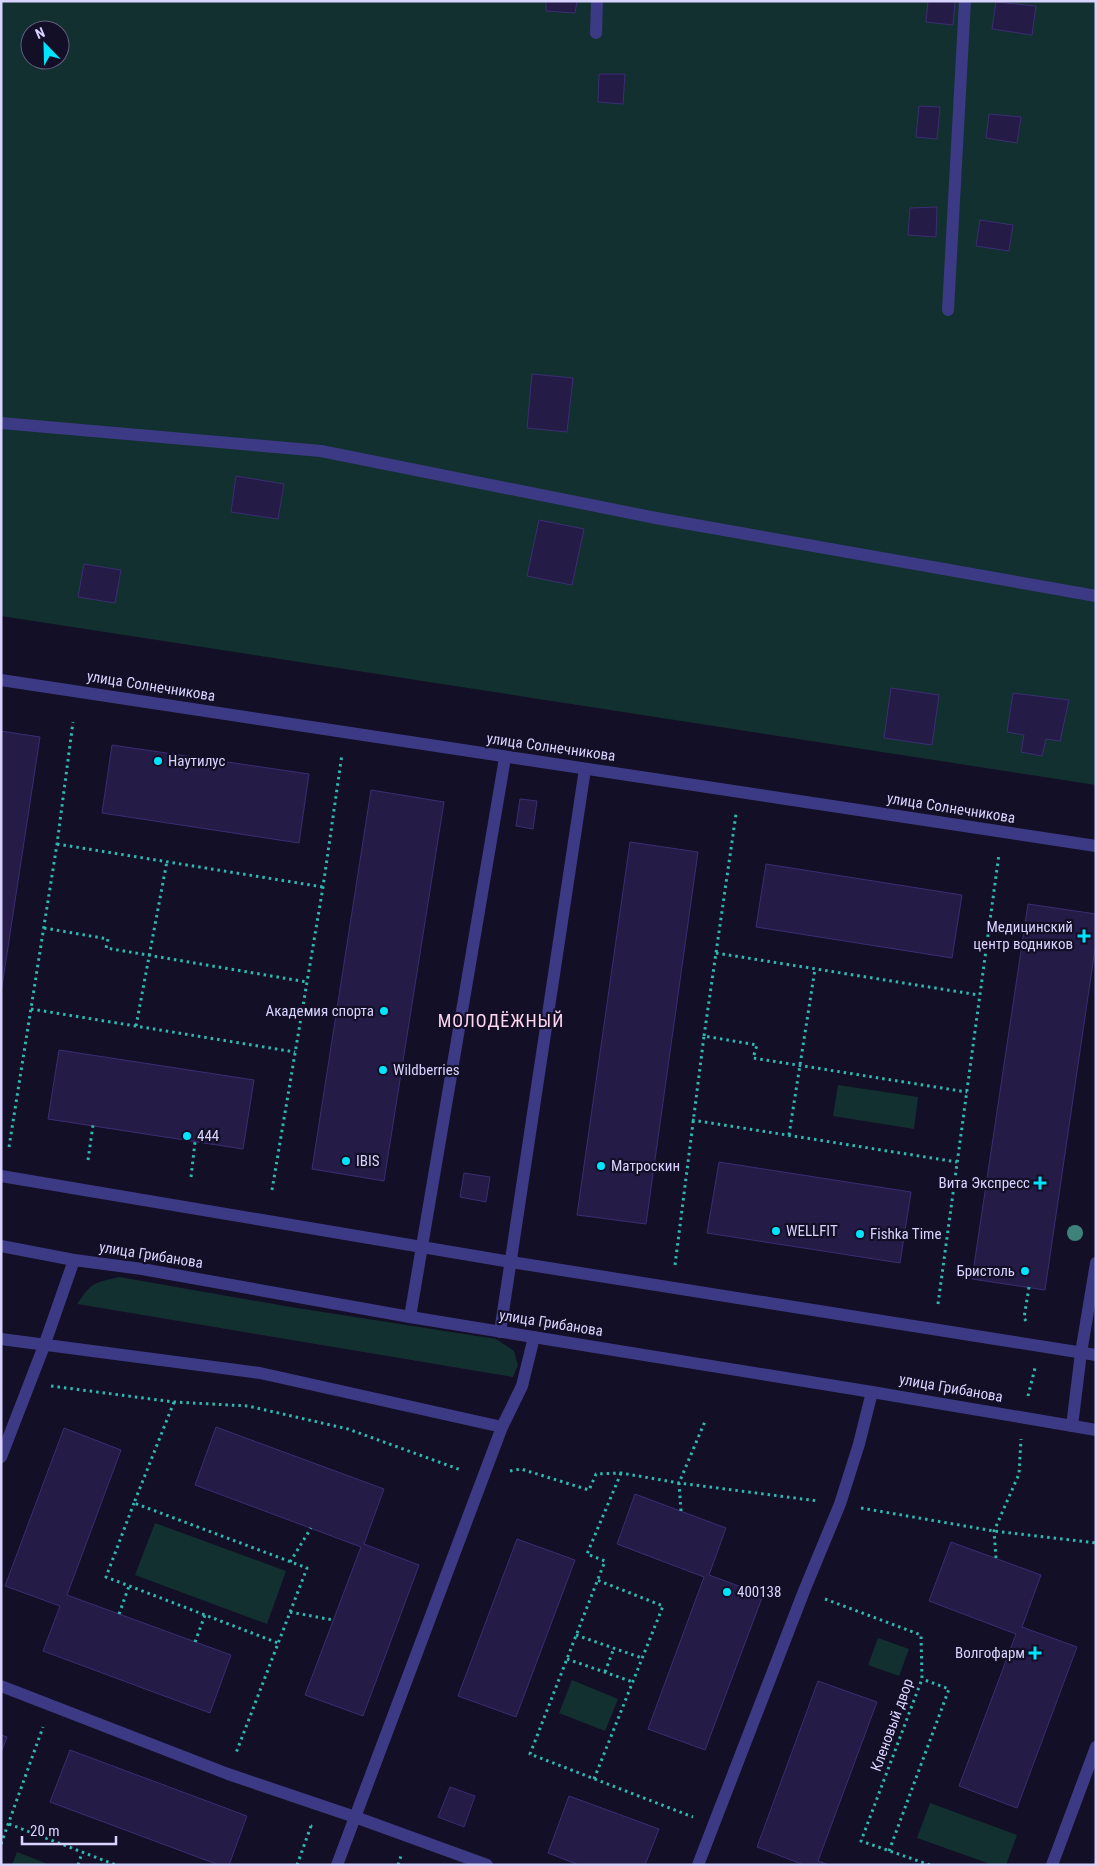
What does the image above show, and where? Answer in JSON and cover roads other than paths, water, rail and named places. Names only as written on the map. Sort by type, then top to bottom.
[{"type":"street","points":[[596,33],[597,1]]},
{"type":"street","points":[[948,310],[966,1]]},
{"type":"street","points":[[1,423],[321,451],[656,518],[1096,596]]},
{"type":"street","name":"улица Солнечникова","points":[[1,680],[1096,846]]},
{"type":"street","points":[[410,1317],[506,758]]},
{"type":"street","points":[[500,1332],[585,769]]},
{"type":"street","points":[[1,1176],[511,1262],[1096,1355]]},
{"type":"street","name":"улица Грибанова","points":[[1,1246],[74,1260],[142,1268],[410,1317],[1096,1430]]},
{"type":"street","points":[[1,1457],[44,1346],[74,1260]]},
{"type":"street","points":[[1072,1426],[1081,1352],[1096,1263]]},
{"type":"street","points":[[337,1865],[502,1427],[522,1386],[534,1337]]},
{"type":"street","points":[[1,1339],[260,1373],[502,1427]]},
{"type":"street","points":[[698,1865],[804,1591],[840,1504],[859,1444],[872,1392]]},
{"type":"street","points":[[1,1686],[228,1774],[355,1817],[487,1865]]},
{"type":"street","points":[[1052,1865],[1096,1747]]},
{"type":"place","name":"Наутилус","points":[[158,761]]},
{"type":"place","name":"Медицинский центр водников","points":[[1084,936]]},
{"type":"place","name":"Академия спорта","points":[[384,1011]]},
{"type":"place","name":"Wildberries","points":[[383,1070]]},
{"type":"place","name":"444","points":[[187,1136]]},
{"type":"place","name":"IBIS","points":[[346,1161]]},
{"type":"place","name":"Матроскин","points":[[601,1166]]},
{"type":"place","name":"Вита Экспресс","points":[[1040,1183]]},
{"type":"place","name":"WELLFIT","points":[[776,1231]]},
{"type":"place","name":"Fishka Time","points":[[860,1234]]},
{"type":"place","name":"Бристоль","points":[[1025,1271]]},
{"type":"place","name":"400138","points":[[727,1592]]},
{"type":"place","name":"Волгофарм","points":[[1035,1653]]},
{"type":"district","name":"МОЛОДЁЖНЫЙ","points":[[501,1021]]}]
